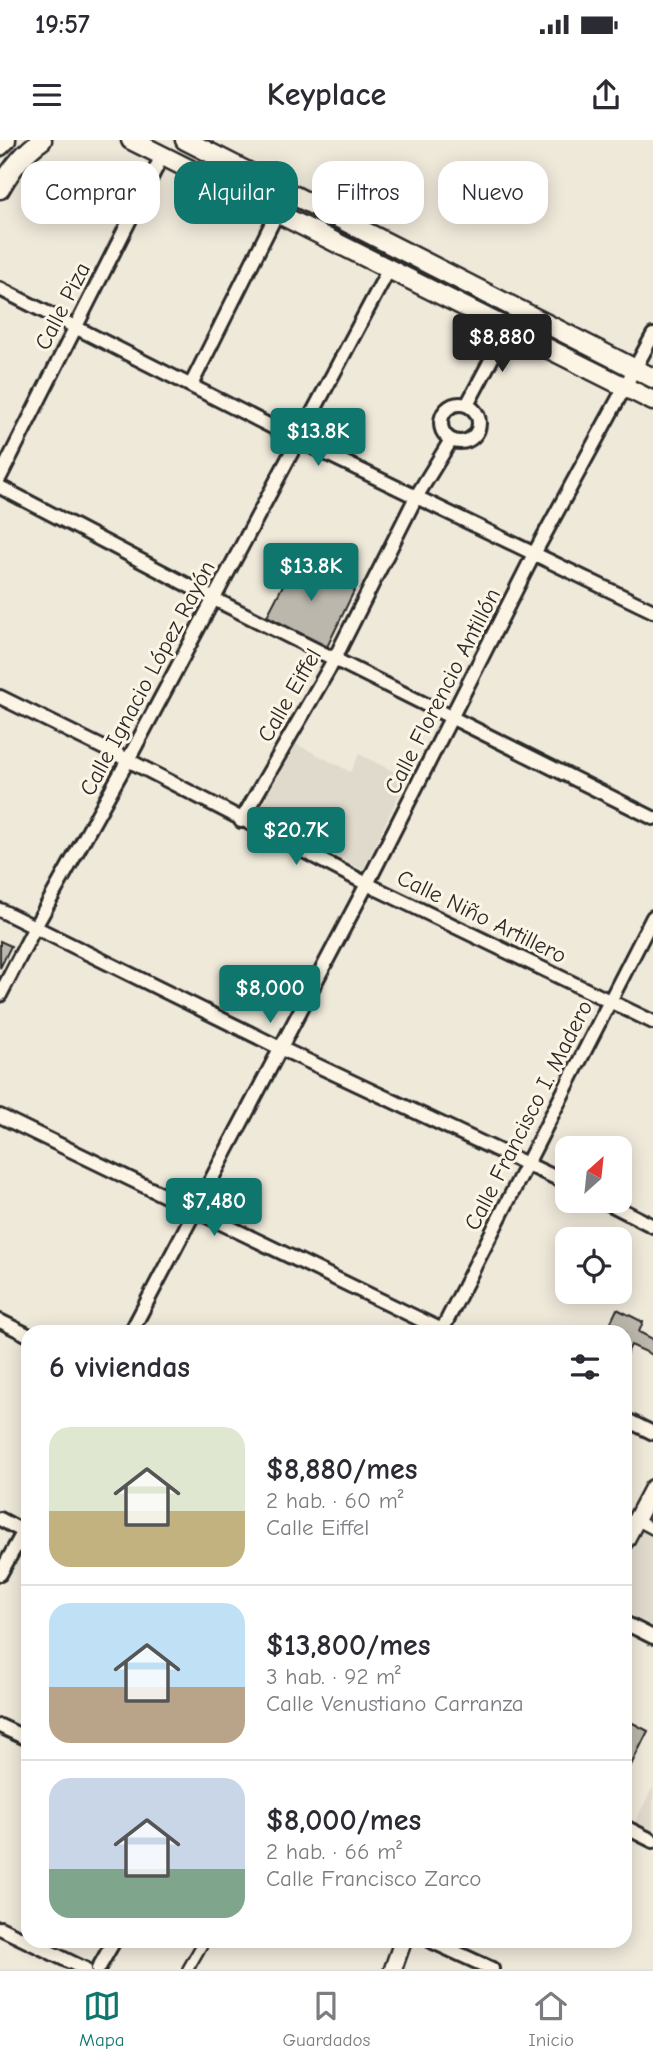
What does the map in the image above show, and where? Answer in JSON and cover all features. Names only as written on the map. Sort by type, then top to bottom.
[{"type":"main road","points":[[0,146],[6,140]]},
{"type":"main road","points":[[0,189],[17,161],[42,140]]},
{"type":"main road","points":[[131,140],[174,162]]},
{"type":"main road","points":[[185,140],[653,377]]},
{"type":"main road","points":[[298,223],[653,401]]},
{"type":"street","name":"Calle Piza","points":[[0,477],[162,156]]},
{"type":"street","points":[[191,385],[271,224]]},
{"type":"street","name":"Calle Ignacio López Rayón","points":[[0,995],[389,269]]},
{"type":"street","points":[[0,289],[298,440],[652,608]]},
{"type":"street","points":[[467,405],[508,328]]},
{"type":"street","name":"Calle Florencio Antillón","points":[[135,1325],[367,884],[534,554],[653,335]]},
{"type":"street","points":[[456,404],[467,405],[476,412],[478,429],[467,441],[451,440],[442,432],[442,415],[456,404]]},
{"type":"street","name":"Calle Eiffel","points":[[241,821],[334,660],[416,497],[451,440]]},
{"type":"street","points":[[0,487],[334,660],[653,818]]},
{"type":"street","name":"Calle Niño Artillero","points":[[0,696],[367,884],[653,1022]]},
{"type":"street","points":[[0,910],[279,1048],[555,1177]]},
{"type":"street","name":"Calle Francisco I. Madero","points":[[446,1325],[653,917]]},
{"type":"street","points":[[0,1116],[431,1325]]},
{"type":"street","points":[[628,1213],[653,1226]]},
{"type":"street","points":[[0,1321],[21,1332]]},
{"type":"street","points":[[632,1422],[653,1433]]},
{"type":"street","points":[[632,1528],[653,1488]]},
{"type":"street","points":[[0,1520],[21,1528]]},
{"type":"street","points":[[636,1520],[653,1529]]},
{"type":"street","points":[[0,1574],[21,1540]]},
{"type":"street","points":[[632,1626],[653,1637]]},
{"type":"street","points":[[0,1726],[21,1736]]},
{"type":"street","points":[[632,1830],[653,1841]]},
{"type":"street","points":[[0,1928],[21,1938]]},
{"type":"street","points":[[41,1948],[85,1969]]},
{"type":"street","points":[[98,1969],[110,1948]]},
{"type":"street","points":[[188,1969],[200,1948]]},
{"type":"street","points":[[393,1969],[400,1948]]},
{"type":"street","points":[[446,1948],[492,1969]]},
{"type":"shaded area","points":[[296,744],[351,772],[359,754],[407,778],[363,870],[256,816]]},
{"type":"shaded area","points":[[653,1507],[653,1626],[632,1616],[632,1547]]},
{"type":"shaded area","points":[[653,1787],[653,1833],[634,1824]]},
{"type":"building","points":[[296,560],[355,589],[327,647],[267,616]]},
{"type":"building","points":[[0,941],[11,946],[0,968]]},
{"type":"building","points":[[617,1309],[643,1322],[639,1332],[653,1339],[653,1355],[632,1345],[632,1325],[609,1325]]},
{"type":"building","points":[[632,1723],[648,1731],[632,1763]]}]
